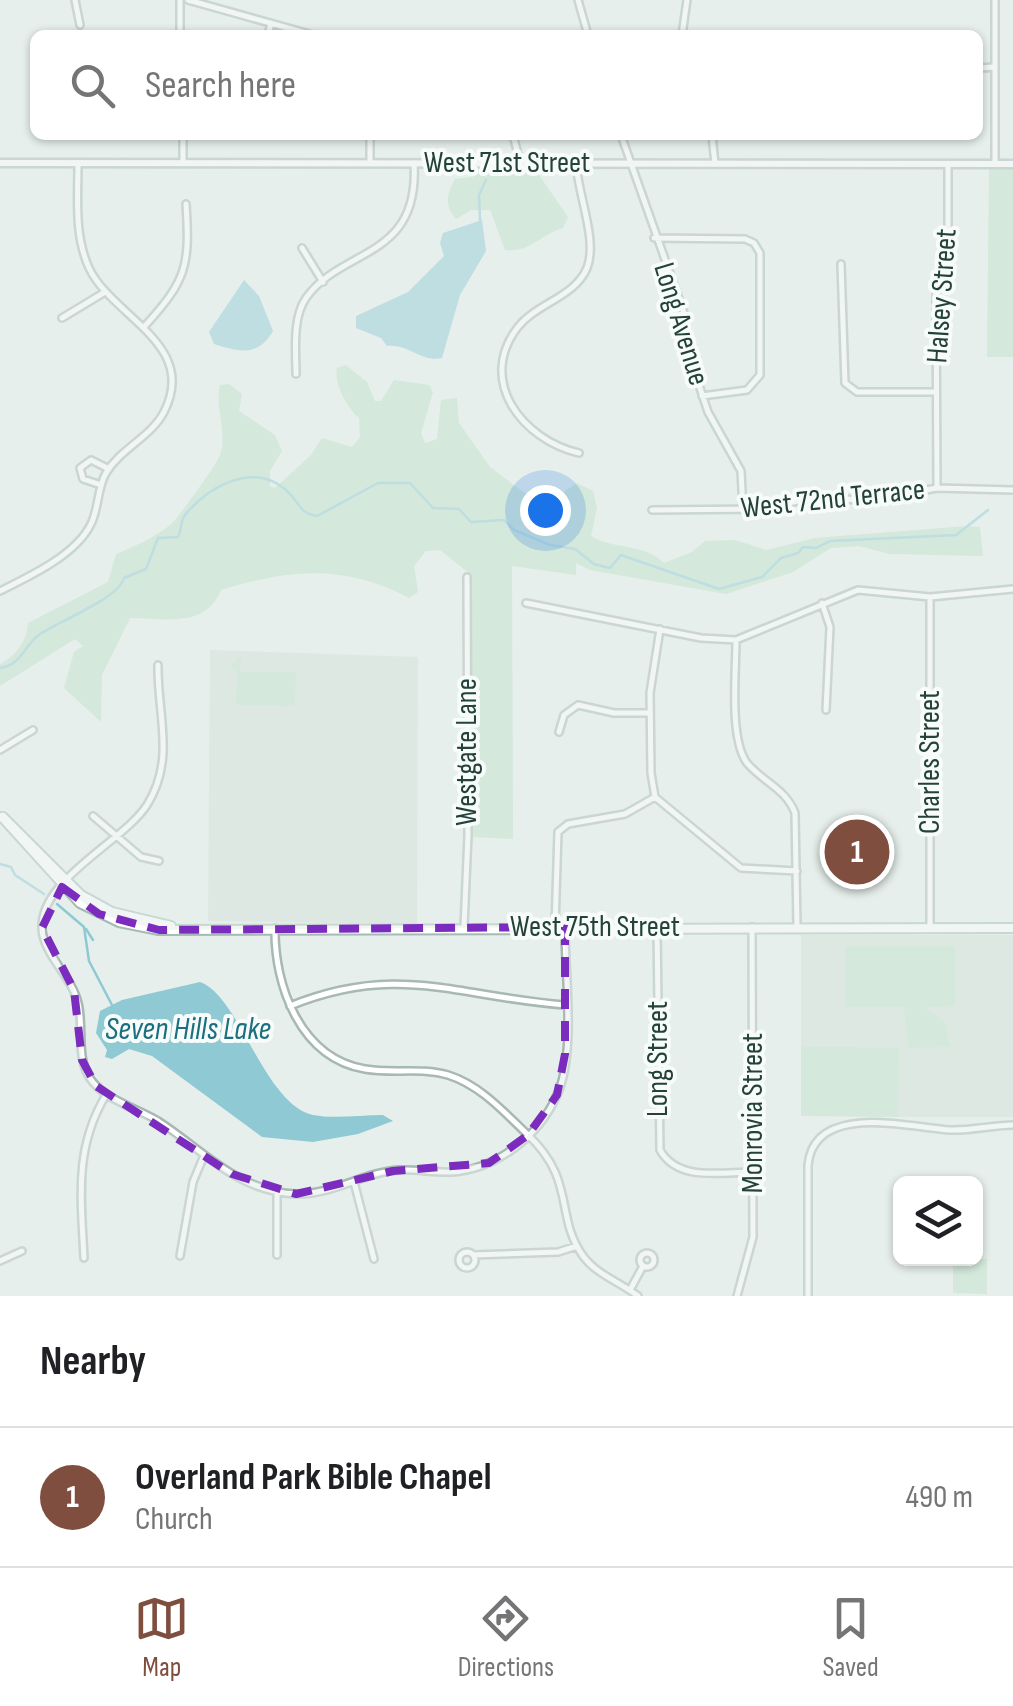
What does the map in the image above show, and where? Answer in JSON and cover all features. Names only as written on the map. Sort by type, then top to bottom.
[{"type":"main road","name":"West 75th Street","points":[[1,816],[89,909],[119,922],[159,930],[1013,928]]},
{"type":"street","points":[[75,0],[80,25]]},
{"type":"street","points":[[180,0],[180,30]]},
{"type":"street","points":[[188,0],[295,30]]},
{"type":"street","points":[[578,0],[587,30]]},
{"type":"street","points":[[683,30],[687,0]]},
{"type":"street","points":[[994,164],[995,0]]},
{"type":"street","points":[[269,30],[270,23]]},
{"type":"street","points":[[983,68],[994,68]]},
{"type":"street","points":[[183,140],[183,163]]},
{"type":"street","points":[[370,140],[370,163]]},
{"type":"street","points":[[514,140],[520,162]]},
{"type":"street","name":"Long Avenue","points":[[622,140],[654,238],[685,316],[702,396],[713,424],[741,471],[742,510]]},
{"type":"street","points":[[713,140],[715,164]]},
{"type":"street","name":"West 71st Street","points":[[0,162],[1013,164]]},
{"type":"street","points":[[0,590],[71,547],[90,528],[109,469],[157,422],[168,401],[166,354],[144,327],[104,292],[90,270],[79,237],[78,162]]},
{"type":"street","points":[[296,374],[300,312],[305,299],[323,282],[376,251],[391,235],[414,194],[414,163]]},
{"type":"street","points":[[576,163],[578,196],[592,240],[588,266],[579,282],[519,326],[505,358],[505,382],[514,412],[527,429],[543,441],[579,452]]},
{"type":"street","name":"Halsey Street","points":[[937,488],[936,296],[948,232],[948,164]]},
{"type":"street","points":[[144,327],[170,298],[186,271],[186,204]]},
{"type":"street","points":[[654,238],[745,239],[754,243],[760,254],[760,376],[751,388],[702,396]]},
{"type":"street","points":[[302,248],[323,282]]},
{"type":"street","points":[[841,264],[841,370],[845,383],[857,392],[936,392]]},
{"type":"street","points":[[62,318],[104,292]]},
{"type":"street","points":[[101,486],[84,479],[80,468],[87,460],[109,469]]},
{"type":"street","name":"West 72nd Terrace","points":[[652,510],[742,510],[821,496],[864,501],[937,488],[1013,490]]},
{"type":"street","name":"Westgate Lane","points":[[464,927],[468,835],[466,577]]},
{"type":"street","points":[[526,603],[736,640],[858,590],[930,597],[1013,589]]},
{"type":"street","name":"Charles Street","points":[[930,597],[930,927]]},
{"type":"street","points":[[822,603],[830,627],[826,710]]},
{"type":"street","points":[[660,628],[651,678],[650,713],[656,796],[741,868],[797,872]]},
{"type":"street","points":[[736,640],[739,748],[748,764],[792,804],[797,927]]},
{"type":"street","points":[[158,665],[166,746],[161,776],[142,812],[64,884],[46,908],[44,936],[74,990],[87,1074],[106,1095],[163,1124],[203,1158],[277,1192],[317,1192],[397,1170],[453,1172],[478,1167],[505,1155],[528,1135],[551,1107],[562,1083],[565,1005],[558,832],[568,824],[625,814],[656,796]]},
{"type":"street","points":[[560,732],[564,715],[578,705],[614,713],[650,713]]},
{"type":"street","points":[[0,750],[32,730]]},
{"type":"street","points":[[93,816],[141,858],[159,861]]},
{"type":"street","points":[[275,927],[276,967],[290,1006],[316,1044],[334,1058],[364,1069],[449,1076],[478,1090],[550,1159],[561,1180],[578,1246],[596,1270],[638,1296]]},
{"type":"street","name":"Long Street","points":[[657,927],[660,1150],[672,1165],[688,1172],[753,1172]]},
{"type":"street","name":"Monrovia Street","points":[[736,1296],[752,1251],[752,927]]},
{"type":"street","points":[[290,1006],[350,986],[398,982],[565,1005]]},
{"type":"street","points":[[84,1258],[80,1161],[91,1123],[106,1095]]},
{"type":"street","points":[[808,1296],[808,1165],[821,1135],[842,1125],[930,1125],[950,1130],[1013,1125]]},
{"type":"street","points":[[180,1256],[193,1182],[203,1158]]},
{"type":"street","points":[[354,1182],[374,1259]]},
{"type":"street","points":[[277,1192],[277,1255]]},
{"type":"street","points":[[474,1255],[558,1252],[578,1246]]},
{"type":"street","points":[[0,1262],[22,1250]]},
{"type":"street","points":[[630,1290],[643,1266]]},
{"type":"highlighted area","points":[[62,887],[99,914],[159,930],[565,927],[565,1054],[557,1095],[528,1135],[489,1163],[393,1171],[296,1194],[232,1174],[96,1086],[82,1060],[74,990],[42,928]]},
{"type":"shaded area","points":[[210,650],[418,657],[417,924],[208,921]]},
{"type":"shaded area","points":[[801,935],[1013,935],[1013,1117],[898,1117],[898,1048],[801,1046]]},
{"type":"green space","points":[[525,169],[539,175],[568,217],[563,228],[528,246],[505,250],[490,210],[471,210],[456,219],[452,214],[448,199],[455,179],[473,177],[481,170]]},
{"type":"green space","points":[[989,169],[1013,169],[1013,357],[987,357]]},
{"type":"green space","points":[[346,365],[367,382],[375,401],[381,401],[394,380],[429,385],[433,392],[421,433],[425,443],[437,439],[441,400],[457,398],[459,423],[490,467],[531,497],[553,499],[577,483],[593,491],[597,508],[591,536],[647,552],[664,563],[692,552],[705,541],[735,540],[766,550],[815,538],[967,526],[980,527],[983,556],[890,554],[859,546],[831,548],[793,572],[726,594],[590,570],[576,563],[576,575],[512,566],[513,839],[472,837],[470,574],[440,550],[426,551],[414,566],[418,592],[409,598],[362,579],[293,574],[221,590],[205,611],[194,616],[130,618],[102,675],[101,722],[64,688],[74,652],[83,646],[75,639],[0,686],[0,664],[20,647],[28,623],[108,582],[116,554],[165,529],[188,503],[220,455],[220,385],[229,384],[242,394],[239,411],[275,435],[282,451],[270,471],[270,486],[275,488],[311,455],[322,438],[352,447],[360,437],[359,418],[337,381],[337,368]]},
{"type":"green space","points":[[241,656],[240,672],[296,672],[295,706],[236,705],[237,671],[230,666]]},
{"type":"green space","points":[[845,946],[955,946],[955,1006],[923,1007],[944,1021],[951,1047],[908,1048],[904,1007],[845,1007]]},
{"type":"green space","points":[[801,1046],[899,1048],[898,1117],[801,1116]]},
{"type":"green space","points":[[983,1259],[987,1259],[987,1294],[953,1293],[953,1266],[983,1266]]},
{"type":"water","points":[[482,220],[486,251],[460,295],[442,358],[387,346],[381,338],[356,328],[356,316],[408,292],[444,256],[440,243],[443,233]]},
{"type":"water","points":[[244,280],[259,296],[273,331],[254,349],[214,344],[209,332]]},
{"type":"water","name":"Seven Hills Lake","points":[[200,982],[227,1007],[266,1072],[296,1107],[313,1115],[383,1115],[393,1121],[358,1134],[313,1142],[262,1137],[152,1056],[129,1049],[112,1059],[105,1057],[107,1050],[96,1033],[100,1011],[122,1000]]},
{"type":"waterway","points":[[480,220],[479,195],[486,180]]},
{"type":"waterway","points":[[0,668],[18,659],[40,634],[111,594],[124,578],[146,569],[158,538],[178,537],[182,520],[195,504],[219,487],[247,478],[275,483],[303,510],[317,516],[378,483],[410,483],[433,508],[459,509],[471,522],[504,520],[514,530],[550,545],[575,549],[594,564],[610,568],[621,555],[719,589],[762,577],[781,558],[798,553],[803,547],[816,548],[830,541],[956,535],[988,510]]},
{"type":"waterway","points":[[0,864],[11,867],[15,875],[44,894]]},
{"type":"waterway","points":[[57,904],[84,927],[89,961],[112,1005]]},
{"type":"waterway","points":[[86,929],[93,940]]},
{"type":"place","name":"Overland Park Bible Chapel","points":[[857,852]]}]
